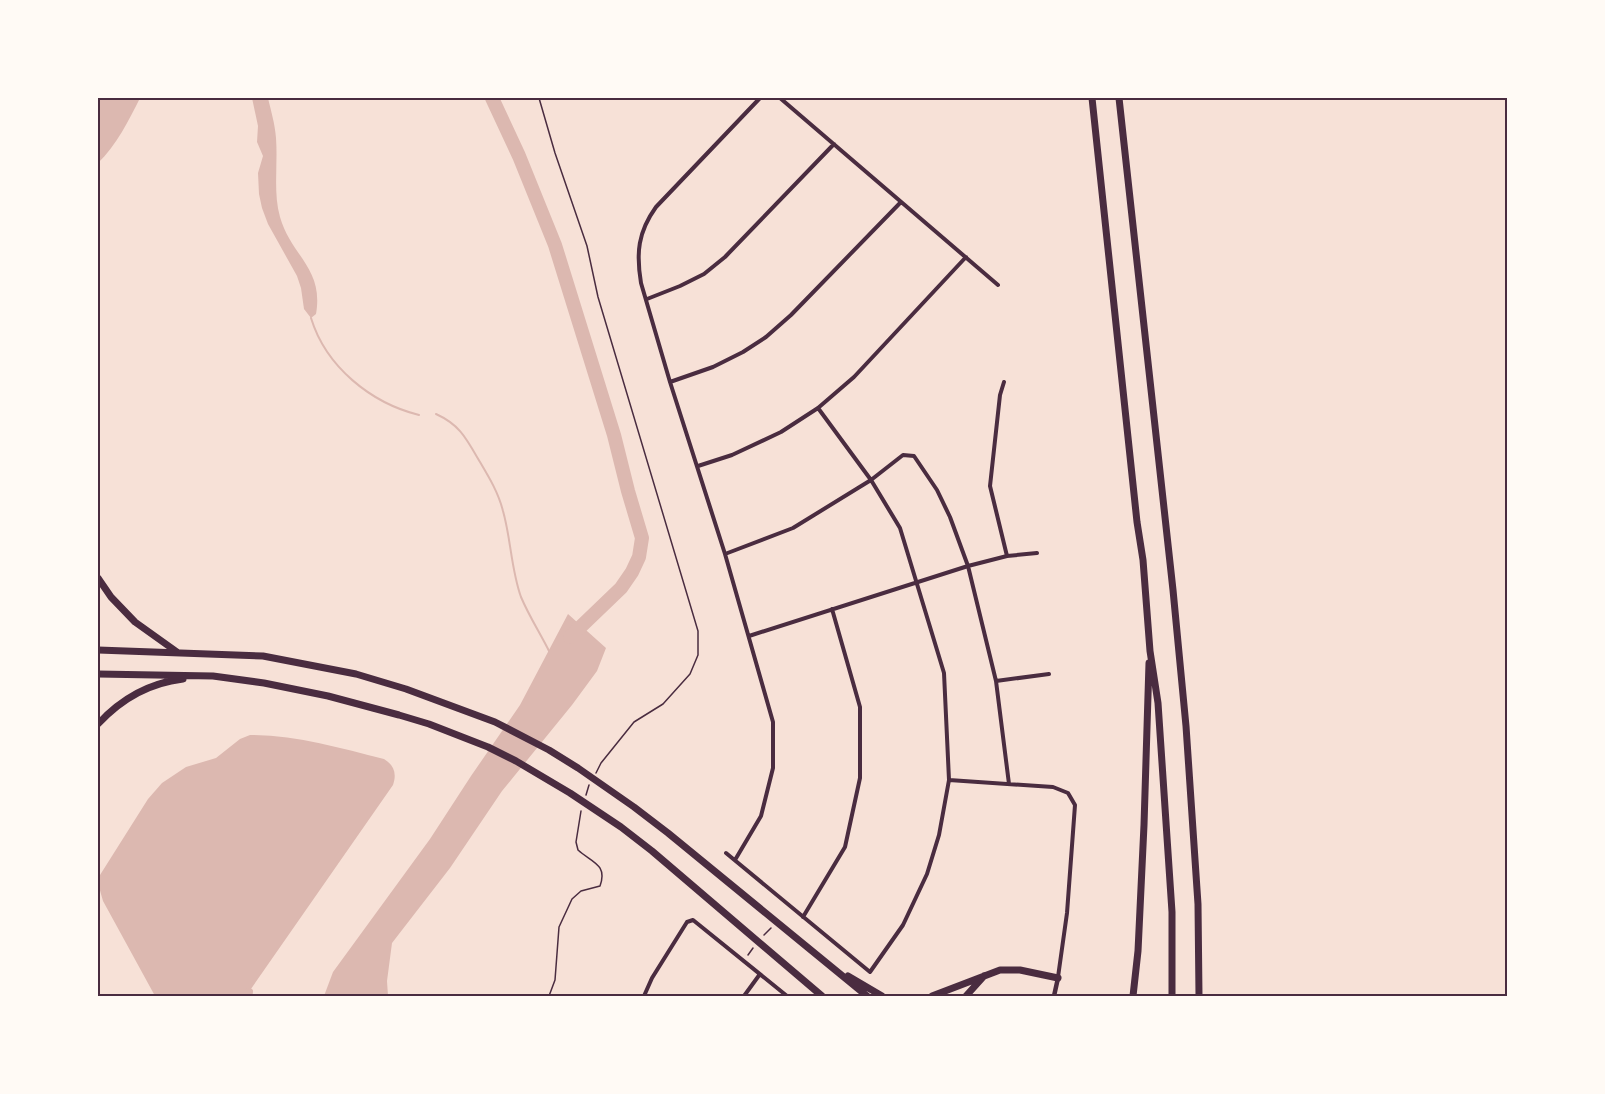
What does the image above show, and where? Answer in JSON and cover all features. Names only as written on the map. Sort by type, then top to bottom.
[{"type":"highway","points":[[1092,98],[1143,560],[1150,651],[1158,703],[1172,912],[1172,996]]},
{"type":"highway","points":[[1119,98],[1186,726],[1198,904],[1199,996]]},
{"type":"highway","points":[[98,578],[111,597],[135,622],[177,652]]},
{"type":"highway","points":[[98,650],[263,656],[356,674],[406,688],[495,722],[568,762],[603,785],[668,833],[867,996]]},
{"type":"highway","points":[[1133,996],[1138,951],[1150,651]]},
{"type":"highway","points":[[98,674],[213,676],[264,683],[328,696],[399,715],[488,747],[516,761],[597,810],[652,851],[822,996]]},
{"type":"highway","points":[[98,724],[125,699],[141,690],[168,681],[213,676]]},
{"type":"highway","points":[[1199,958],[1204,996]]},
{"type":"highway","points":[[826,963],[882,996]]},
{"type":"highway","points":[[932,996],[1000,970],[1020,970],[1058,978]]},
{"type":"highway","points":[[966,996],[986,975]]},
{"type":"street","points":[[735,860],[761,816],[773,768],[773,722],[725,554],[646,299],[639,269],[639,247],[643,229],[656,207],[760,98]]},
{"type":"street","points":[[780,98],[998,285]]},
{"type":"street","points":[[646,299],[704,274],[725,257],[834,144]]},
{"type":"street","points":[[670,382],[713,368],[766,337],[791,315],[901,202]]},
{"type":"street","points":[[698,466],[732,455],[781,432],[818,408],[854,377],[966,258]]},
{"type":"street","points":[[1004,382],[1000,395],[990,486],[1007,556]]},
{"type":"street","points":[[726,853],[870,972],[903,925],[927,874],[939,835],[949,780],[944,673],[900,528],[871,480],[818,408]]},
{"type":"street","points":[[725,554],[793,528],[871,480],[903,455],[914,456],[938,490],[968,566],[996,681],[1009,784]]},
{"type":"street","points":[[749,636],[968,566],[1007,556],[1037,553]]},
{"type":"street","points":[[803,917],[845,847],[860,778],[860,707],[832,609]]},
{"type":"street","points":[[996,681],[1049,674]]},
{"type":"street","points":[[949,780],[1053,786],[1068,793],[1075,805],[1067,914],[1054,996]]},
{"type":"street","points":[[644,996],[652,978],[687,922],[693,920],[787,996]]},
{"type":"street","points":[[744,996],[760,974]]},
{"type":"path","points":[[539,98],[587,246],[598,297],[698,631],[698,655],[690,674],[663,704],[634,722],[623,734],[601,763],[587,789],[584,800]]},
{"type":"path","points":[[549,996],[555,980],[559,927],[572,899],[581,891],[600,886],[603,879],[600,868],[578,850],[576,842],[581,812]]},
{"type":"path","points":[[763,937],[770,929]]},
{"type":"path","points":[[748,955],[755,946]]},
{"type":"shaded area","points":[[98,98],[140,98],[127,124],[98,163]]},
{"type":"shaded area","points":[[252,98],[268,98],[276,138],[278,208],[285,230],[311,273],[315,285],[316,314],[311,318],[304,309],[297,276],[268,224],[262,208],[258,173],[263,156],[257,142],[258,126]]},
{"type":"shaded area","points":[[568,614],[606,648],[597,671],[502,791],[450,868],[392,943],[387,981],[388,996],[324,996],[333,972],[430,839],[520,705]]},
{"type":"shaded area","points":[[250,735],[301,740],[384,759],[394,770],[393,785],[246,996],[155,996],[103,901],[99,887],[100,875],[148,799],[162,783],[186,767],[216,758],[240,739]]},
{"type":"waterway","points":[[492,98],[519,156],[555,245],[614,435],[642,538],[639,557],[621,588],[570,637]]},
{"type":"waterway","points":[[311,318],[327,352],[353,380],[384,402],[419,415]]},
{"type":"waterway","points":[[436,414],[450,422],[465,437],[495,490],[506,522],[521,597],[549,651]]},
{"type":"waterway","points":[[248,996],[249,992]]}]
